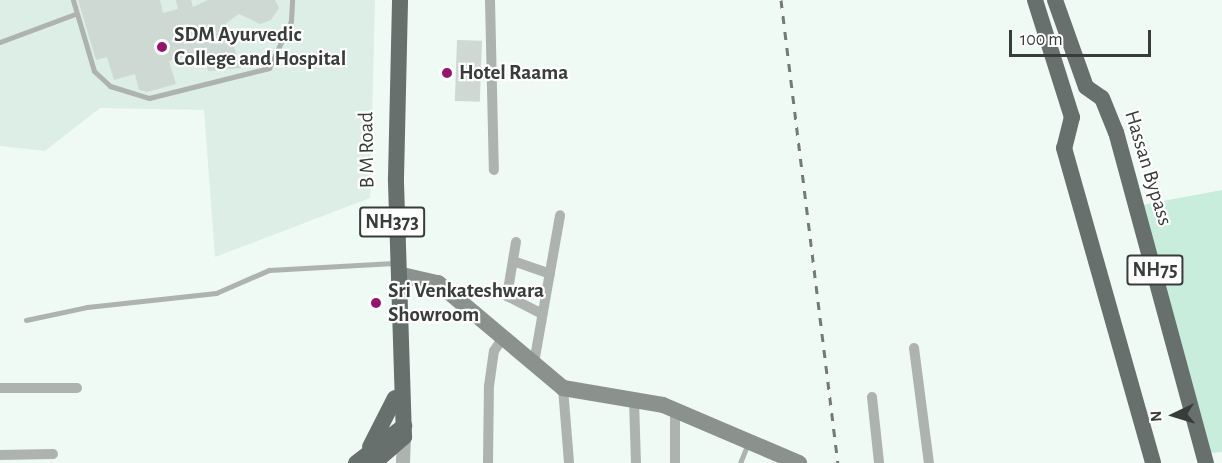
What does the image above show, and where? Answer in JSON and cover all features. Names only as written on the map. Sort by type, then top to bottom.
[{"type":"highway","name":"B M Road","points":[[390,0],[398,269],[395,398],[401,442]]},
{"type":"highway","name":"NH373","points":[[400,0],[396,178],[401,442]]},
{"type":"highway","name":"NH75","points":[[1035,0],[1072,117],[1064,148],[1154,463]]},
{"type":"highway","name":"Hassan Bypass","points":[[1055,0],[1086,87],[1102,98],[1116,132],[1206,463]]},
{"type":"highway","points":[[372,456],[395,398]]},
{"type":"highway","points":[[357,463],[401,442]]},
{"type":"main road","points":[[398,269],[438,283],[504,336],[562,388],[634,400],[675,410],[799,463]]},
{"type":"street","points":[[490,0],[495,170]]},
{"type":"street","points":[[534,363],[560,215]]},
{"type":"street","points":[[516,242],[508,298],[542,314]]},
{"type":"street","points":[[513,261],[550,274]]},
{"type":"street","points":[[488,463],[489,386],[494,351],[504,336]]},
{"type":"street","points":[[914,348],[929,463]]},
{"type":"street","points":[[0,388],[77,388]]},
{"type":"street","points":[[562,388],[569,463]]},
{"type":"street","points":[[872,397],[879,463]]},
{"type":"street","points":[[634,400],[636,463]]},
{"type":"street","points":[[675,410],[675,463]]},
{"type":"street","points":[[0,455],[52,454]]},
{"type":"lane","points":[[73,0],[75,14],[94,71],[110,86],[149,98],[268,68],[291,21],[292,0]]},
{"type":"lane","points":[[0,42],[75,14]]},
{"type":"lane","points":[[26,320],[87,307],[216,292],[268,270],[398,269]]},
{"type":"lane","points":[[740,463],[748,441]]},
{"type":"shaded area","points":[[0,0],[375,0],[370,198],[215,257],[204,110],[100,108],[45,151],[0,146]]},
{"type":"green space","points":[[1222,190],[1222,452],[1202,454],[1131,207]]},
{"type":"building","name":"SDM Ayurvedic College and Hospital","points":[[78,0],[160,0],[163,13],[178,9],[176,0],[191,0],[193,7],[208,0],[275,0],[279,8],[271,20],[260,24],[239,14],[226,23],[241,68],[208,71],[206,62],[190,66],[187,56],[169,61],[176,84],[147,92],[139,90],[135,74],[114,80],[107,57],[96,60]]},
{"type":"building","points":[[457,40],[482,41],[480,102],[455,101]]},
{"type":"railway","points":[[781,0],[838,463]]},
{"type":"place","name":"SDM Ayurvedic College and Hospital","points":[[162,47]]},
{"type":"place","name":"Hotel Raama","points":[[447,73]]},
{"type":"place","name":"Sri Venkateshwara Showroom","points":[[376,303]]}]
